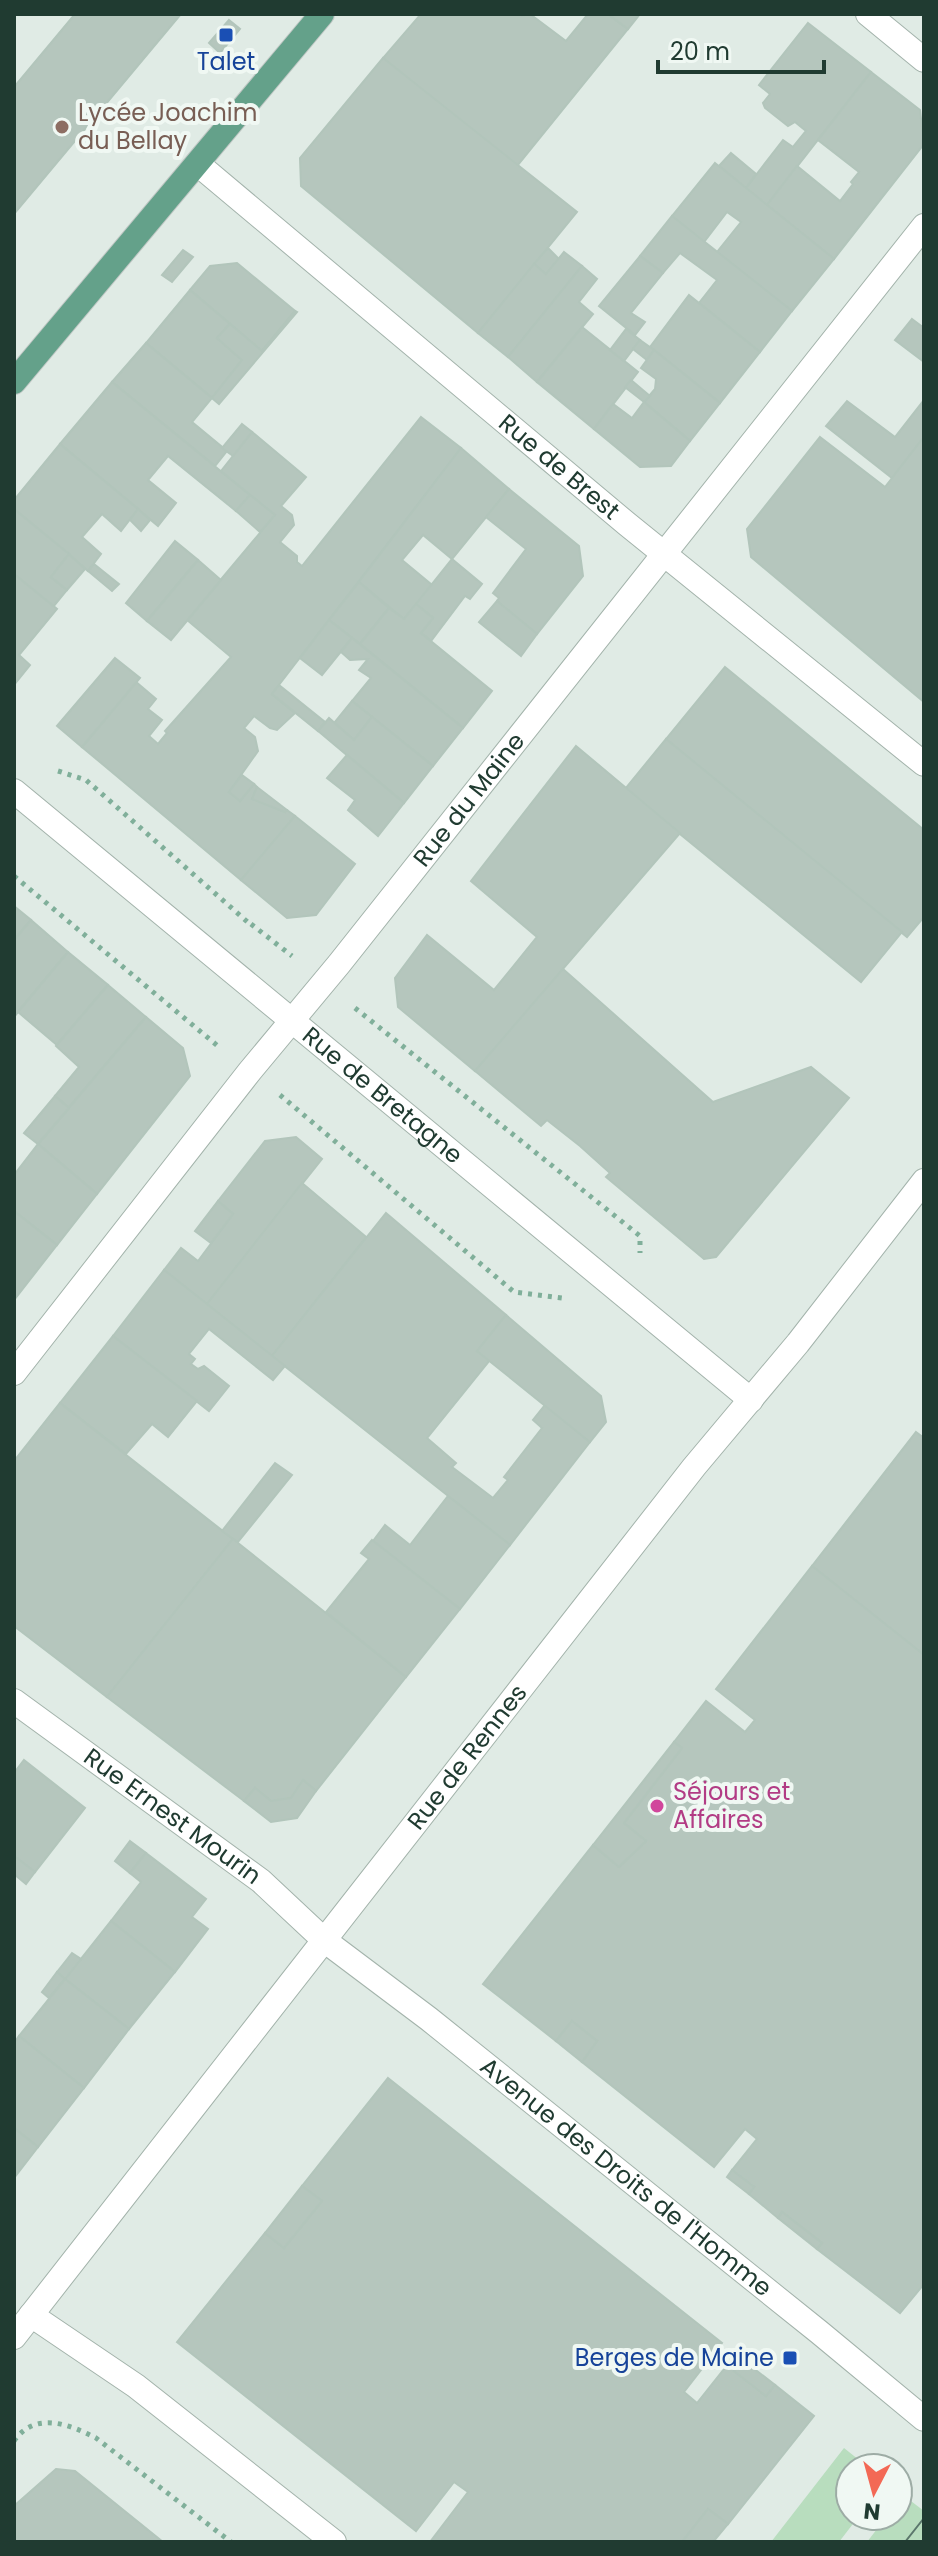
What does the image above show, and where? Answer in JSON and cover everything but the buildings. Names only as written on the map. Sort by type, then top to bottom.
[{"type":"main road","points":[[14,382],[199,165],[322,14]]},
{"type":"street","points":[[868,14],[924,60]]},
{"type":"street","name":"Rue de Brest","points":[[199,165],[665,555],[924,764]]},
{"type":"street","name":"Rue du Maine","points":[[14,1373],[250,1071],[324,983],[924,226]]},
{"type":"street","name":"Rue de Bretagne","points":[[14,791],[751,1400]]},
{"type":"street","name":"Rue de Rennes","points":[[14,2337],[694,1467],[798,1343],[924,1181]]},
{"type":"street","name":"Rue Ernest Mourin","points":[[14,1701],[261,1881],[324,1940]]},
{"type":"street","name":"Avenue des Droits de l'Homme","points":[[324,1940],[429,2019],[924,2419]]},
{"type":"street","points":[[31,2315],[136,2386],[334,2542]]},
{"type":"path","points":[[14,876],[514,1292],[571,1299]]},
{"type":"path","points":[[251,924],[640,1236],[640,1306]]},
{"type":"path","points":[[14,2441],[19,2433],[38,2423],[54,2422],[76,2428],[96,2438],[231,2542]]},
{"type":"green space","points":[[834,2461],[834,2532],[847,2532],[839,2542],[771,2542]]},
{"type":"green space","points":[[914,2503],[924,2511],[924,2542],[867,2542],[875,2532],[914,2532]]},
{"type":"tram line","points":[[905,2542],[924,2518]]},
{"type":"place","name":"Talet","points":[[226,35]]},
{"type":"place","name":"Lycée Joachim du Bellay","points":[[62,127]]},
{"type":"place","name":"Séjours et Affaires","points":[[657,1806]]},
{"type":"place","name":"Berges de Maine","points":[[790,2358]]}]
